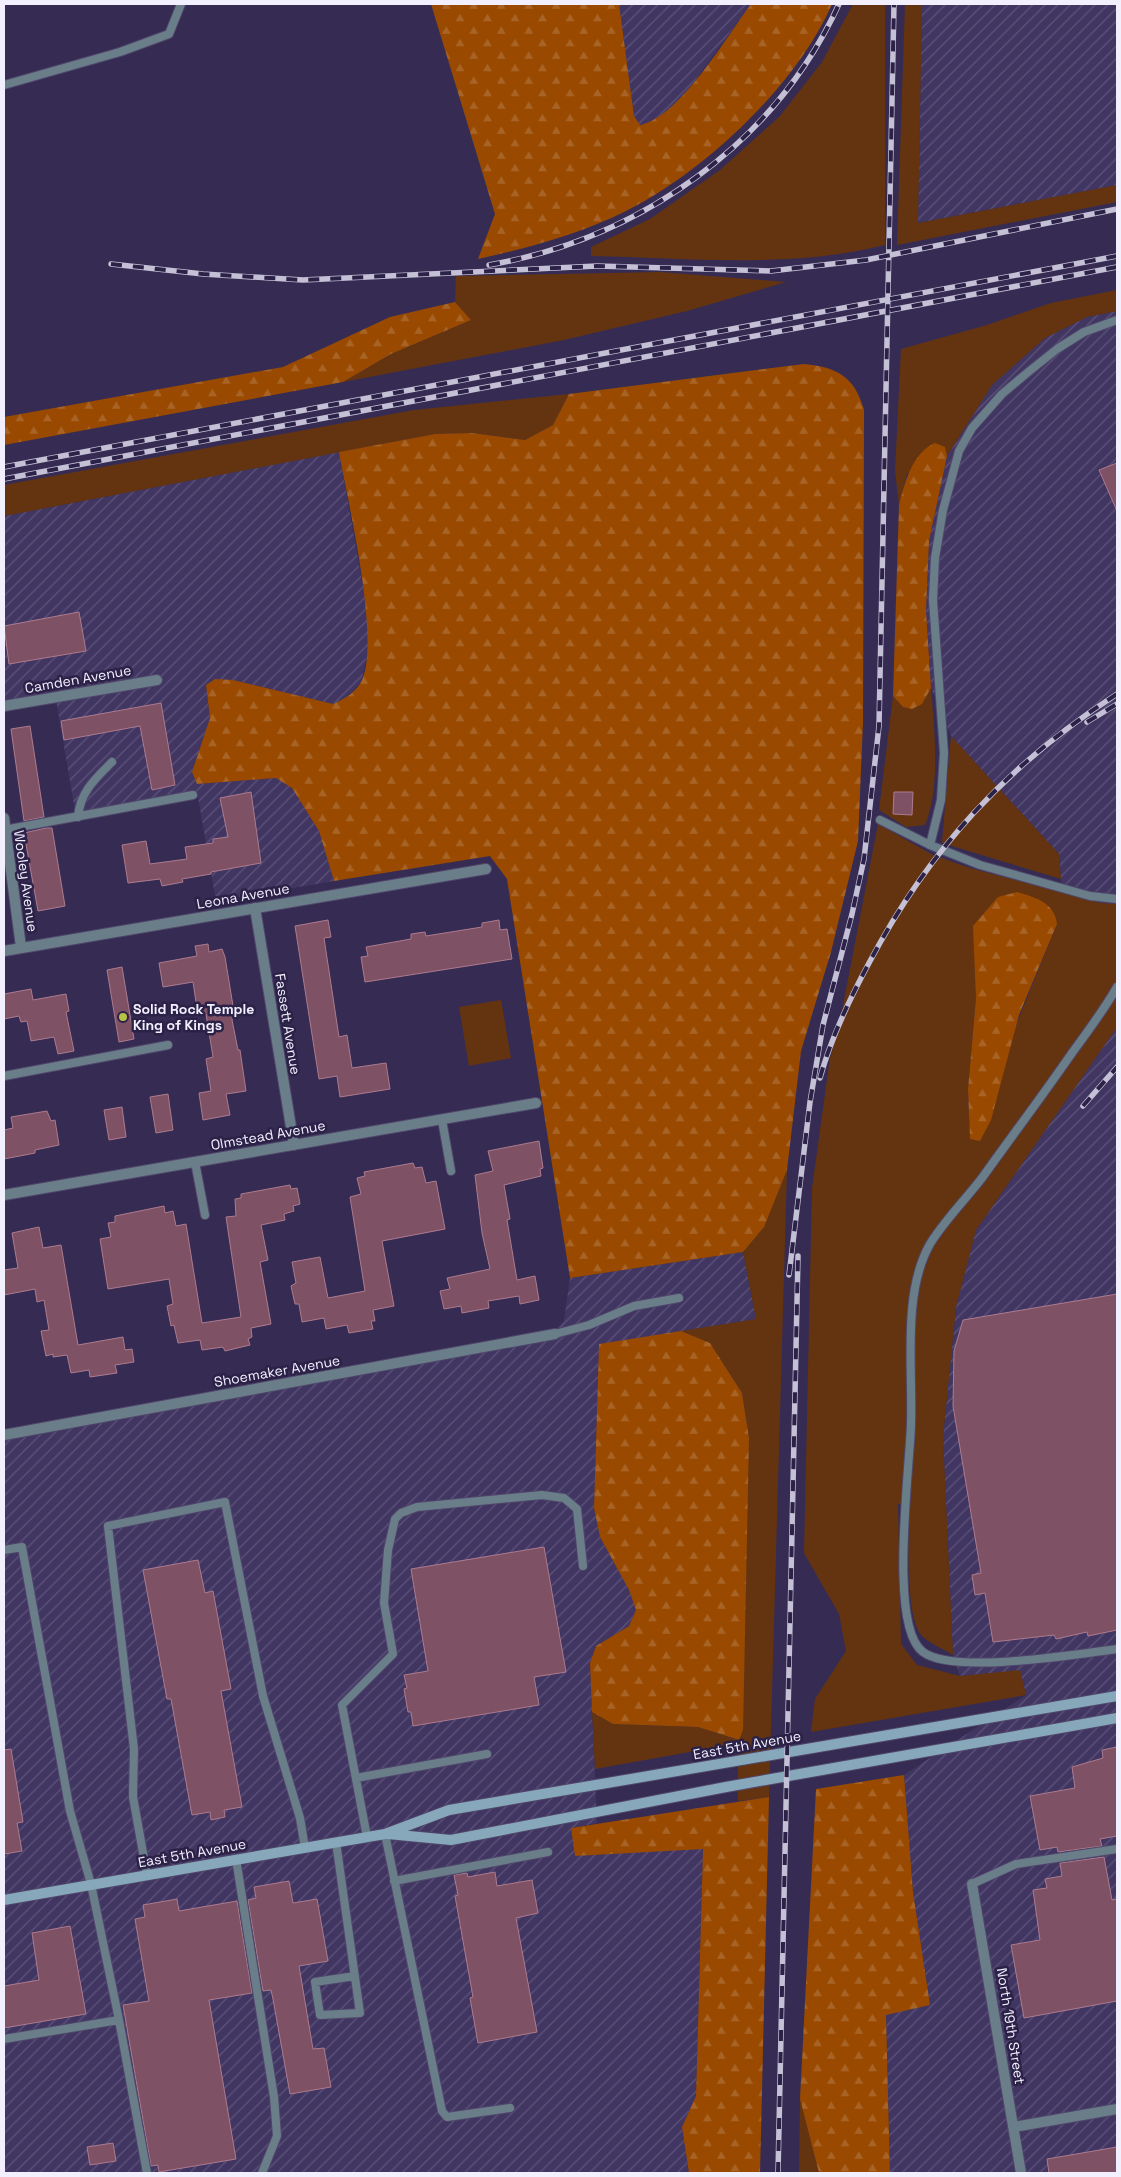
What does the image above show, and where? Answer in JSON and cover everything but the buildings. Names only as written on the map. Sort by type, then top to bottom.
[{"type":"main road","name":"East 5th Avenue","points":[[4,1900],[385,1834],[449,1810],[1117,1696]]},
{"type":"main road","name":"East 5th Avenue","points":[[385,1834],[451,1840],[726,1787],[1117,1718]]},
{"type":"street","name":"Camden Avenue","points":[[4,706],[156,680]]},
{"type":"street","name":"Wooley Avenue","points":[[4,818],[4,830],[21,948]]},
{"type":"street","name":"Leona Avenue","points":[[4,950],[486,869]]},
{"type":"street","name":"Fassett Avenue","points":[[255,908],[294,1145]]},
{"type":"street","name":"Olmstead Avenue","points":[[4,1195],[536,1103]]},
{"type":"street","name":"Shoemaker Avenue","points":[[4,1435],[555,1334]]},
{"type":"street","name":"North 19th Street","points":[[972,1884],[1021,2173]]},
{"type":"street","points":[[1014,2127],[1117,2109]]},
{"type":"lane","points":[[4,85],[120,52],[169,34],[181,4]]},
{"type":"lane","points":[[930,845],[941,800],[944,753],[934,610],[935,558],[943,510],[959,451],[972,428],[1002,394],[1027,373],[1057,349],[1084,332],[1117,320]]},
{"type":"lane","points":[[78,816],[79,802],[92,782],[112,762]]},
{"type":"lane","points":[[4,830],[193,795]]},
{"type":"lane","points":[[880,820],[930,845],[980,866],[1090,896],[1117,899]]},
{"type":"lane","points":[[1117,987],[1043,1094],[930,1245],[918,1277],[910,1325],[911,1424],[905,1501],[903,1571],[910,1633],[923,1652],[946,1661],[982,1662],[1058,1657],[1117,1649]]},
{"type":"lane","points":[[4,1076],[168,1045]]},
{"type":"lane","points":[[442,1120],[451,1171]]},
{"type":"lane","points":[[195,1162],[205,1215]]},
{"type":"lane","points":[[555,1334],[590,1325],[634,1306],[679,1298]]},
{"type":"lane","points":[[367,1837],[342,1705],[393,1654],[384,1603],[388,1550],[395,1519],[401,1513],[416,1507],[542,1494],[564,1498],[577,1509],[583,1566]]},
{"type":"lane","points":[[147,1875],[133,1797],[134,1748],[108,1526],[225,1502],[263,1696],[300,1818],[305,1848]]},
{"type":"lane","points":[[4,1550],[22,1547],[70,1811],[91,1884],[119,2020],[147,2173]]},
{"type":"lane","points":[[356,1778],[487,1754]]},
{"type":"lane","points":[[385,1834],[442,2111],[447,2117],[510,2108]]},
{"type":"lane","points":[[336,1842],[355,1976],[360,2013],[320,2015],[315,1982],[355,1976]]},
{"type":"lane","points":[[972,1884],[1016,1864],[1117,1849]]},
{"type":"lane","points":[[394,1881],[548,1852]]},
{"type":"lane","points":[[236,1860],[274,2097],[277,2136],[262,2173]]},
{"type":"lane","points":[[4,2039],[119,2020]]},
{"type":"shaded area","points":[[619,4],[751,4],[680,101],[650,123],[640,125],[634,116]]},
{"type":"shaded area","points":[[853,4],[885,4],[885,245],[849,252],[776,260],[702,260],[591,256],[591,247],[650,219],[720,170],[780,116],[822,62]]},
{"type":"shaded area","points":[[905,4],[922,4],[918,223],[1117,185],[1117,202],[897,245]]},
{"type":"shaded area","points":[[922,4],[1117,4],[1117,185],[918,223]]},
{"type":"shaded area","points":[[660,272],[786,282],[687,311],[564,340],[343,382],[391,354],[471,320],[455,302],[456,276]]},
{"type":"shaded area","points":[[1117,290],[1117,311],[1087,317],[1045,338],[992,385],[947,456],[945,447],[907,474],[899,505],[895,471],[901,349],[987,325],[1051,303]]},
{"type":"shaded area","points":[[1117,311],[1117,904],[1101,903],[1062,893],[1059,854],[951,736],[931,688],[926,611],[929,541],[947,456],[992,385],[1045,338],[1087,317]]},
{"type":"shaded area","points":[[569,394],[553,425],[525,440],[472,433],[435,434],[4,516],[4,485],[414,410]]},
{"type":"shaded area","points":[[339,452],[368,615],[368,651],[361,683],[344,699],[333,704],[233,680],[206,685],[210,718],[192,772],[197,784],[276,778],[292,788],[319,831],[334,881],[216,901],[198,797],[76,816],[55,694],[4,703],[4,516]]},
{"type":"shaded area","points":[[931,688],[935,776],[930,810],[925,825],[906,827],[879,810],[893,696],[903,707],[922,704]]},
{"type":"shaded area","points":[[951,736],[1059,854],[1061,879],[942,843]]},
{"type":"shaded area","points":[[878,824],[933,855],[970,868],[1101,903],[1117,904],[1117,1027],[976,1230],[956,1307],[943,1437],[953,1655],[926,1640],[917,1628],[910,1595],[908,1554],[909,1505],[898,1504],[901,1644],[917,1665],[960,1676],[1020,1670],[1026,1695],[811,1732],[815,1699],[846,1651],[839,1614],[804,1553],[812,1188],[830,1058],[839,1026]],"holes":[[[1057,924],[970,1139],[968,1089],[976,998]]]},
{"type":"shaded area","points":[[501,1000],[511,1058],[469,1066],[459,1007]]},
{"type":"shaded area","points":[[1117,1027],[1117,2173],[890,2173],[886,2014],[930,2005],[913,1892],[904,1775],[1026,1695],[1020,1671],[960,1676],[953,1655],[943,1437],[956,1307],[976,1230]]},
{"type":"shaded area","points":[[787,1170],[769,1797],[738,1801],[738,1740],[749,1438],[742,1393],[710,1343],[681,1331],[756,1319],[743,1252],[764,1226]]},
{"type":"shaded area","points":[[743,1252],[756,1319],[599,1345],[594,1508],[600,1537],[629,1590],[636,1610],[629,1626],[596,1646],[590,1663],[597,1823],[571,1828],[575,1856],[703,1848],[696,2096],[682,2127],[689,2173],[4,2173],[4,1431],[547,1339],[564,1321],[570,1278]]},
{"type":"shaded area","points":[[592,1712],[613,1724],[698,1727],[738,1740],[734,1744],[595,1769]]},
{"type":"shaded area","points":[[800,2099],[819,2173],[799,2173]]},
{"type":"green space","points":[[431,4],[619,4],[634,116],[640,125],[655,119],[670,108],[686,92],[716,55],[751,4],[832,4],[816,35],[796,65],[772,95],[716,150],[686,174],[626,211],[590,227],[535,245],[478,259],[495,214]]},
{"type":"green space","points":[[455,302],[471,320],[391,354],[343,382],[4,445],[4,417],[283,367],[390,317]]},
{"type":"green space","points":[[804,364],[826,368],[843,376],[855,389],[864,410],[863,722],[858,841],[831,952],[801,1051],[787,1170],[764,1227],[743,1252],[570,1278],[507,879],[490,856],[334,881],[319,831],[292,788],[276,778],[197,784],[192,772],[210,718],[206,685],[215,679],[233,680],[333,704],[348,696],[360,684],[366,665],[368,639],[366,607],[339,452],[435,434],[472,433],[525,440],[553,425],[569,394]]},
{"type":"green space","points":[[935,443],[945,447],[947,456],[929,541],[926,611],[931,688],[922,704],[912,709],[903,707],[893,696],[899,505],[907,478],[915,461],[927,448]]},
{"type":"green space","points":[[1017,892],[1031,896],[1048,906],[1057,924],[1019,1015],[991,1120],[980,1141],[970,1139],[968,1089],[976,998],[973,926],[998,897]]},
{"type":"green space","points":[[681,1331],[710,1343],[742,1393],[749,1438],[743,1730],[739,1740],[698,1727],[613,1724],[592,1712],[590,1663],[596,1646],[629,1626],[636,1610],[629,1590],[600,1537],[594,1508],[599,1344]]},
{"type":"green space","points":[[904,1775],[913,1892],[930,2005],[886,2015],[890,2173],[819,2173],[800,2099],[816,1789]]},
{"type":"green space","points":[[769,1797],[760,2173],[689,2173],[682,2127],[696,2096],[703,1849],[575,1856],[571,1828]]},
{"type":"railway","points":[[489,265],[544,252],[598,233],[649,208],[696,177],[740,141],[778,100],[812,54],[839,4]]},
{"type":"railway","points":[[789,1275],[810,1102],[823,1025],[852,914],[864,859],[879,726],[894,4]]},
{"type":"railway","points":[[111,264],[203,274],[303,280],[597,266],[771,271],[866,260],[1117,209]]},
{"type":"railway","points":[[4,467],[1117,256]]},
{"type":"railway","points":[[4,479],[1117,267]]},
{"type":"railway","points":[[820,1078],[829,1048],[841,1019],[869,963],[892,922],[945,846],[1006,780],[1078,721],[1117,694]]},
{"type":"railway","points":[[1087,722],[1117,704]]},
{"type":"railway","points":[[1083,1106],[1117,1067]]},
{"type":"railway","points":[[778,2173],[798,1256]]},
{"type":"place","name":"Solid Rock Temple King of Kings","points":[[123,1017]]}]
